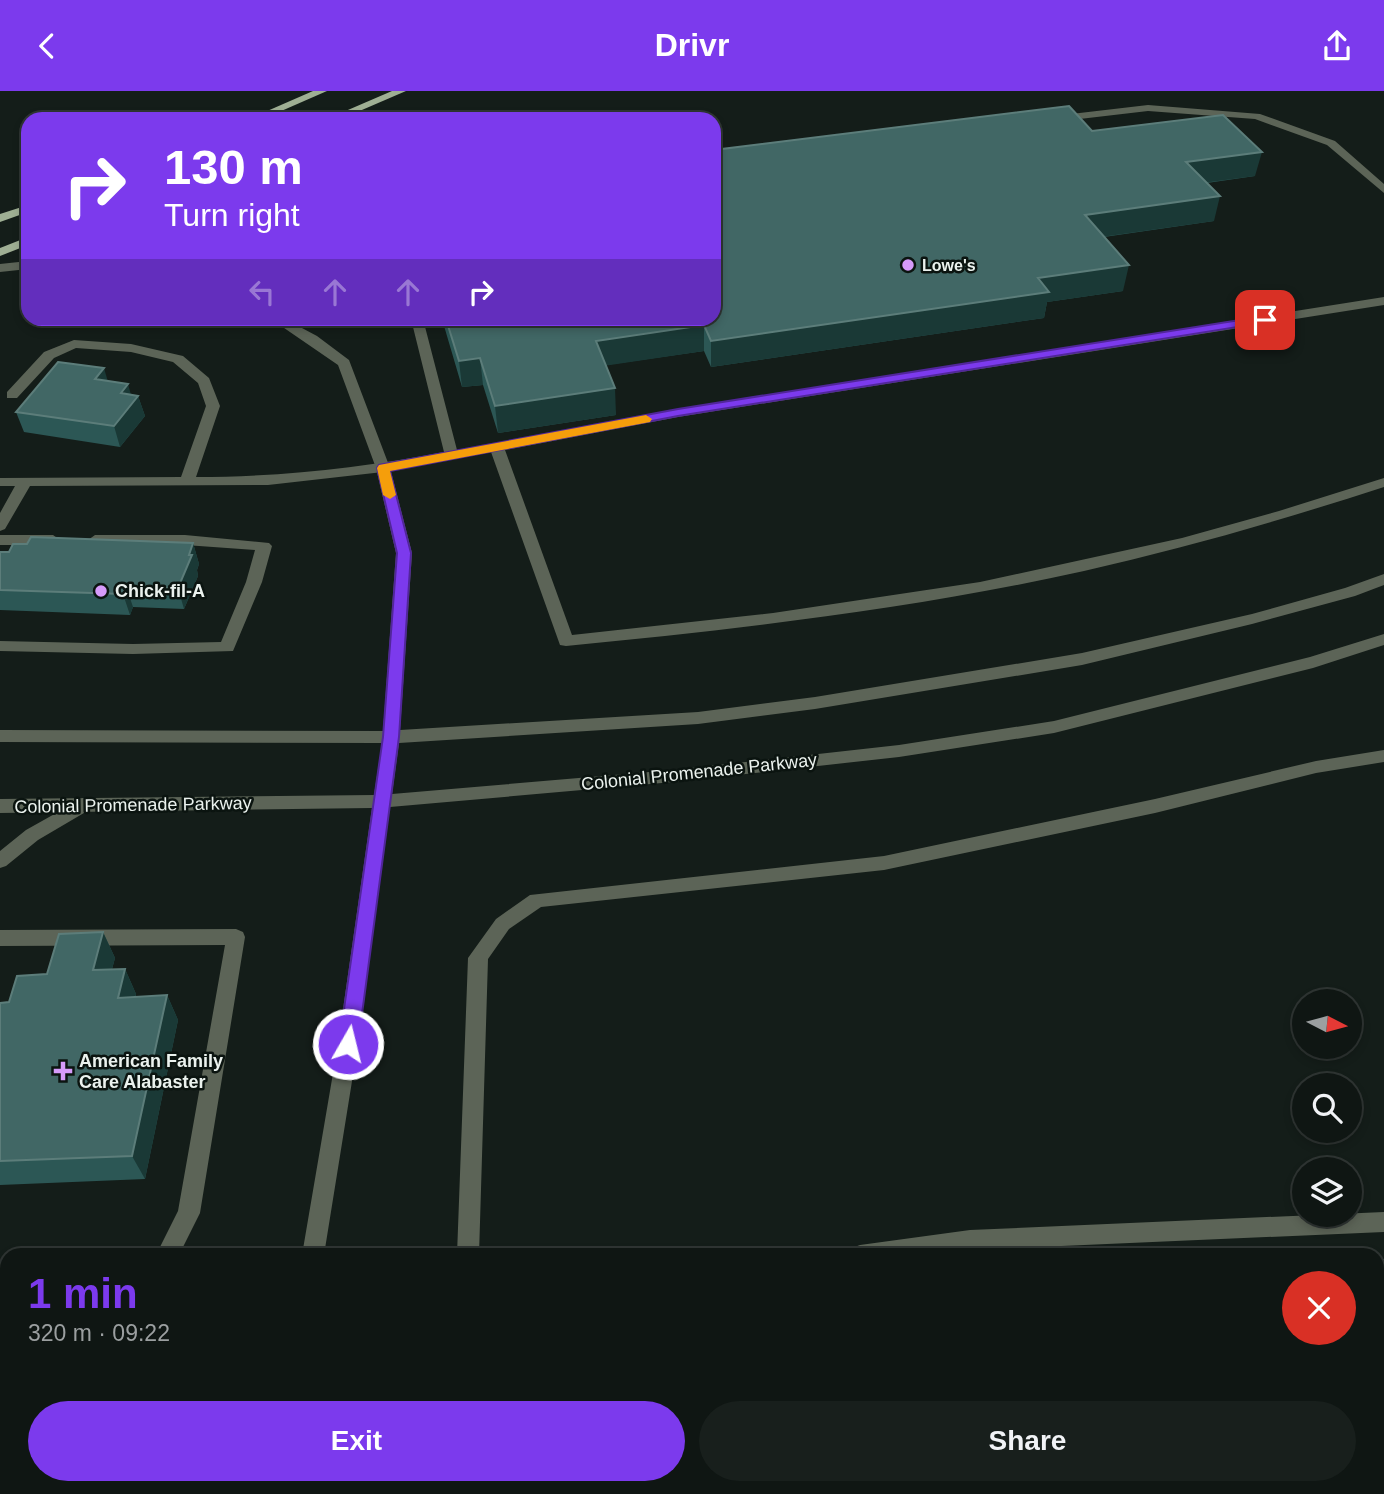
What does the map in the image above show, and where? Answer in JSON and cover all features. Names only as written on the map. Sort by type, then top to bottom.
[{"type":"main road","points":[[271,112],[322,91]]},
{"type":"main road","points":[[349,112],[401,91]]},
{"type":"main road","points":[[0,218],[21,210]]},
{"type":"main road","points":[[0,252],[21,244]]},
{"type":"street","points":[[1039,121],[1148,108],[1256,116],[1331,143],[1384,190]]},
{"type":"street","points":[[0,268],[21,266]]},
{"type":"street","points":[[0,482],[268,481],[383,468],[678,413],[1384,301]]},
{"type":"street","points":[[289,326],[344,362],[383,468],[404,553],[391,737],[348,1044],[314,1248]]},
{"type":"street","points":[[419,326],[452,457]]},
{"type":"street","points":[[12,395],[49,355],[74,344],[131,348],[178,359],[204,381],[212,406],[187,481]]},
{"type":"street","points":[[497,448],[566,641],[739,624],[1067,572],[1304,510],[1384,482]]},
{"type":"street","points":[[0,526],[25,482]]},
{"type":"street","points":[[0,540],[185,540],[264,545],[254,582],[227,647],[133,649],[0,646]]},
{"type":"street","points":[[0,736],[391,737],[698,718],[1082,659],[1170,640],[1349,592],[1384,579]]},
{"type":"street","name":"Colonial Promenade Parkway","points":[[0,806],[382,801],[673,776],[899,751],[1054,727],[1313,662],[1384,639]]},
{"type":"street","points":[[468,1248],[478,958],[491,935],[510,915],[537,900],[884,863],[1155,806],[1316,767],[1384,756]]},
{"type":"street","points":[[0,861],[32,835],[83,805]]},
{"type":"street","points":[[0,938],[236,937],[189,1213],[171,1248]]},
{"type":"street","points":[[911,1248],[970,1240],[1384,1222]]},
{"type":"building","name":"Lowe's","points":[[1069,106],[1092,131],[1223,115],[1262,152],[1186,162],[1220,196],[1085,215],[1129,265],[1038,278],[1049,292],[711,341],[704,326],[721,326],[721,149]]},
{"type":"building","name":"Lowe's","points":[[448,326],[697,326],[596,341],[615,388],[495,406],[480,358],[459,361]]},
{"type":"building","points":[[58,362],[104,368],[95,379],[128,384],[121,393],[138,396],[114,426],[16,412]]},
{"type":"building","points":[[31,537],[193,543],[189,555],[192,555],[178,588],[126,586],[123,594],[0,590],[0,552],[9,552],[13,544],[27,544]]},
{"type":"building","points":[[103,932],[93,970],[125,969],[118,998],[167,995],[132,1156],[0,1161],[0,1003],[9,1002],[17,976],[47,974],[59,934]]},
{"type":"slow traffic","points":[[390,495],[383,468],[646,419]]},
{"type":"place","name":"Lowe's","points":[[908,265]]},
{"type":"place","name":"Chick-fil-A","points":[[101,591]]},
{"type":"place","name":"American Family Care Alabaster","points":[[63,1071]]},
{"type":"route","points":[[348,1044],[391,737],[404,553],[383,468],[678,413],[1265,320]]}]
